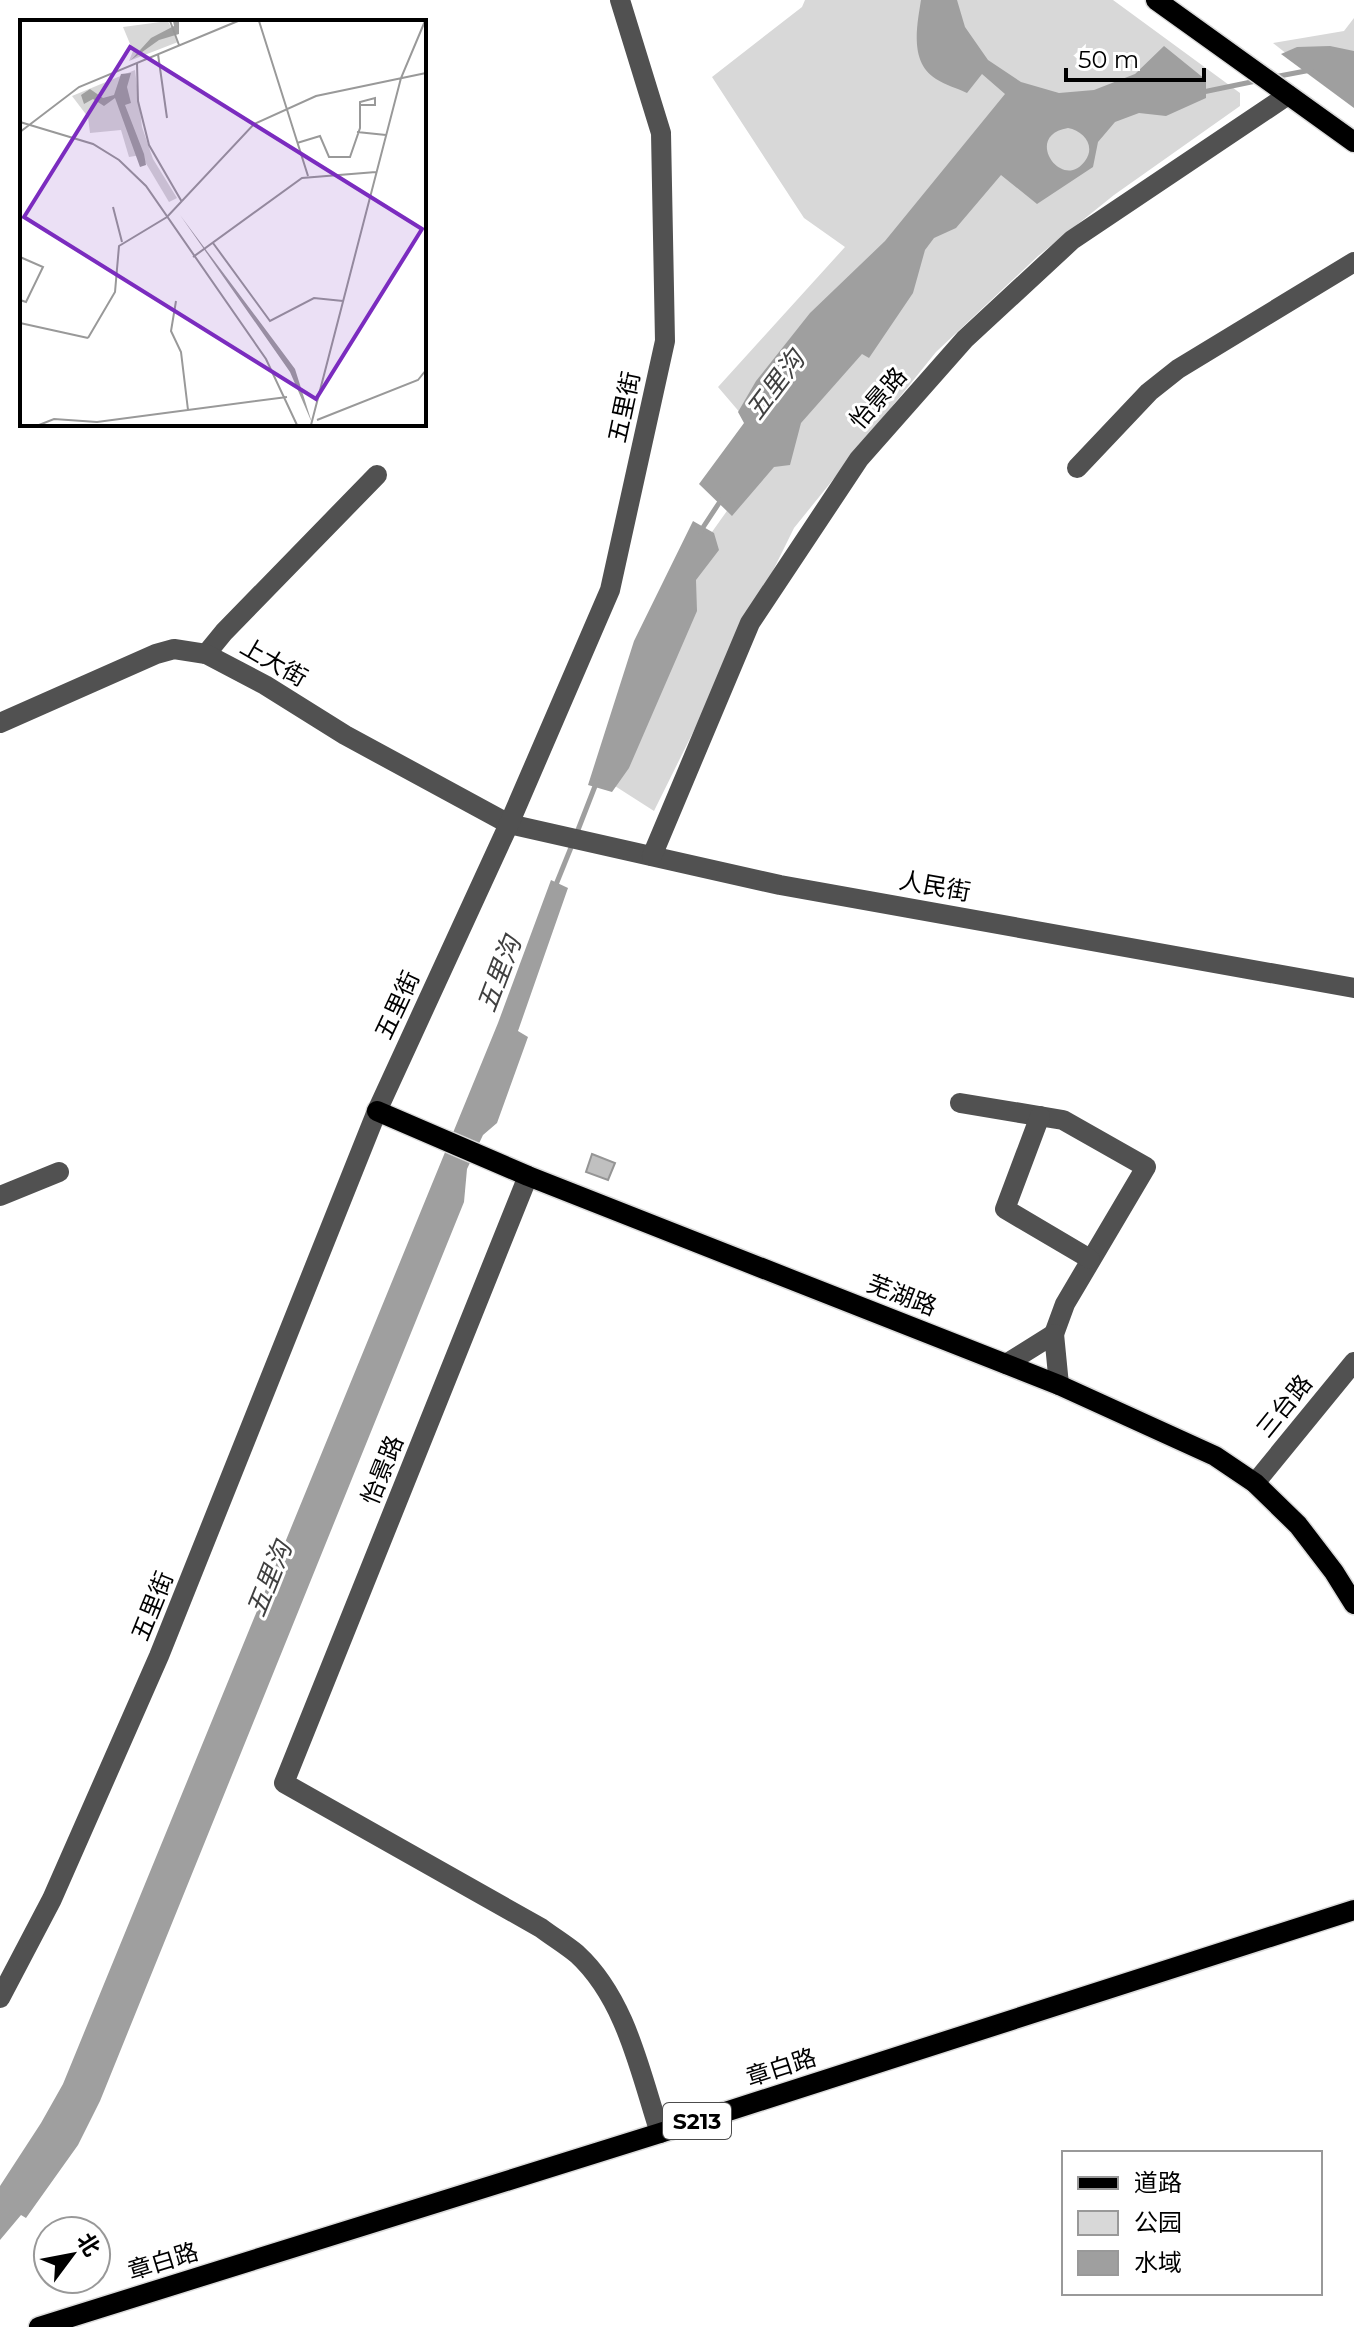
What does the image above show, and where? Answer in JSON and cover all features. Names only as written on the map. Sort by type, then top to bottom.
[{"type":"main road","points":[[1156,0],[1354,142]]},
{"type":"main road","name":"芜湖路","points":[[377,1111],[528,1176],[1059,1385],[1215,1456],[1255,1483],[1298,1525],[1354,1604]]},
{"type":"main road","name":"章白路","points":[[39,2327],[660,2133],[1354,1910]]},
{"type":"street","name":"五里街","points":[[0,1998],[52,1899],[159,1656],[377,1111],[509,824],[610,590],[665,341],[661,133],[620,0]]},
{"type":"street","name":"怡景路","points":[[652,856],[750,623],[859,459],[965,339],[1072,240],[1288,95]]},
{"type":"street","points":[[1077,468],[1149,392],[1178,369],[1354,262]]},
{"type":"street","points":[[206,654],[377,475]]},
{"type":"street","name":"上大街","points":[[0,723],[156,654],[174,649],[206,654],[265,685],[345,735],[509,824]]},
{"type":"street","name":"人民街","points":[[509,824],[780,885],[1354,988]]},
{"type":"street","points":[[960,1103],[1063,1120],[1146,1167],[1065,1304],[1054,1334],[1059,1385]]},
{"type":"street","points":[[1040,1116],[1005,1209],[1090,1259]]},
{"type":"street","points":[[0,1196],[59,1172]]},
{"type":"street","name":"怡景路","points":[[528,1176],[284,1783],[541,1928],[577,1954],[602,1985],[620,2015],[660,2133]]},
{"type":"street","points":[[1006,1364],[1054,1334]]},
{"type":"street","name":"三台路","points":[[1255,1483],[1354,1362]]},
{"type":"green space","points":[[805,0],[1113,0],[1240,93],[1240,106],[1114,195],[1038,256],[936,352],[794,528],[654,811],[604,779],[702,546],[771,449],[718,387],[845,247],[804,218],[712,77],[802,7]]},
{"type":"green space","points":[[1354,18],[1354,107],[1273,43],[1344,31]]},
{"type":"water","points":[[921,0],[957,0],[965,27],[988,60],[1021,82],[1059,93],[1094,90],[1135,74],[1164,46],[1206,80],[1206,98],[1166,116],[1139,113],[1115,122],[1098,142],[1093,167],[1037,204],[1001,175],[956,228],[934,238],[925,250],[913,293],[869,358],[862,354],[801,423],[790,465],[774,467],[732,516],[699,484],[744,423],[738,412],[756,381],[810,313],[885,241],[1005,94],[982,74],[967,93],[927,72],[917,43]],"holes":[[[1068,128],[1087,140],[1089,150],[1085,161],[1076,169],[1066,170],[1051,159],[1047,150],[1048,141],[1055,133]]]},
{"type":"water","points":[[1330,46],[1354,51],[1354,108],[1281,54],[1297,47]]},
{"type":"water","points":[[693,521],[714,533],[719,550],[696,580],[697,611],[629,768],[612,792],[588,785],[634,641]]},
{"type":"water","points":[[551,880],[568,888],[518,1031],[528,1037],[497,1123],[483,1135],[467,1169],[464,1202],[100,2101],[78,2145],[26,2218],[21,2215],[0,2240],[0,2186],[63,2084],[498,1023]]},
{"type":"building","points":[[592,1154],[615,1163],[608,1180],[586,1172]]},
{"type":"waterway","name":"五里沟","points":[[1274,77],[1311,70]]},
{"type":"waterway","name":"五里沟","points":[[1203,92],[1256,81]]},
{"type":"waterway","name":"五里沟","points":[[700,532],[721,500]]},
{"type":"waterway","name":"五里沟","points":[[576,835],[597,781]]},
{"type":"waterway","name":"五里沟","points":[[555,887],[572,845]]}]
